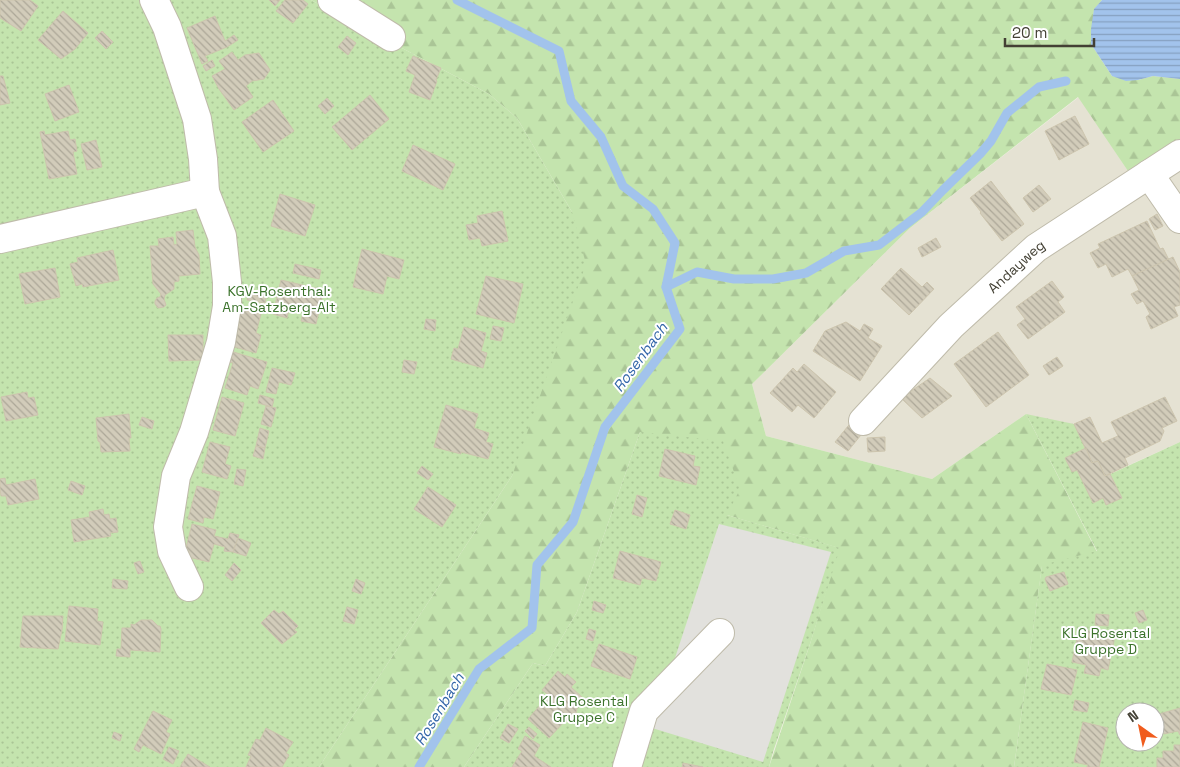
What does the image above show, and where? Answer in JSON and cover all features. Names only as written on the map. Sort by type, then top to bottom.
[{"type":"street","points":[[154,0],[167,27],[197,120],[203,159],[205,192],[222,236],[226,282],[227,306],[220,342],[194,432],[176,476],[168,527],[172,551],[189,587]]},
{"type":"street","points":[[332,0],[391,37]]},
{"type":"street","name":"Andayweg","points":[[862,421],[951,326],[1036,248],[1180,154]]},
{"type":"street","points":[[1149,174],[1180,219]]},
{"type":"street","points":[[0,240],[205,192]]},
{"type":"street","points":[[627,767],[644,711],[720,632]]},
{"type":"shaded area","points":[[1079,97],[1132,177],[1180,144],[1180,442],[1105,476],[1026,414],[932,479],[766,436],[752,384],[910,228]]},
{"type":"shaded area","points":[[719,524],[831,552],[763,762],[652,728]]},
{"type":"green space","name":"KGV-Rosenthal: Am-Satzberg-Alt","points":[[0,0],[311,0],[489,94],[517,118],[572,212],[586,264],[512,476],[319,767],[0,767]]},
{"type":"green space","points":[[311,0],[1102,0],[1094,10],[1091,44],[1112,76],[1138,80],[1153,76],[1180,79],[1180,144],[1132,177],[1078,97],[910,228],[752,384],[766,436],[932,479],[1026,414],[1097,552],[1042,566],[1014,767],[769,767],[810,644],[839,548],[727,515],[640,432],[577,612],[545,666],[533,663],[464,767],[319,767],[512,476],[572,212],[517,118],[489,94]]},
{"type":"green space","name":"KLG Rosental Gruppe D","points":[[1026,414],[1074,424],[1106,476],[1180,442],[1180,767],[1014,767],[1042,565],[1097,551]]},
{"type":"green space","name":"KLG Rosental Gruppe C","points":[[640,432],[723,441],[740,489],[727,515],[840,548],[769,767],[464,767],[533,663],[545,666],[577,612]]},
{"type":"water","points":[[1102,0],[1180,0],[1180,79],[1153,76],[1126,81],[1112,76],[1091,44],[1094,9]]},
{"type":"building","points":[[0,0],[30,0],[38,6],[21,31],[0,18]]},
{"type":"building","points":[[269,0],[280,0],[275,6]]},
{"type":"building","points":[[285,0],[303,0],[308,4],[293,23],[276,11]]},
{"type":"building","points":[[63,11],[88,33],[75,49],[61,59],[38,40]]},
{"type":"building","points":[[215,16],[225,41],[234,35],[238,40],[205,56],[208,61],[202,64],[187,28]]},
{"type":"building","points":[[102,31],[113,42],[106,49],[95,38]]},
{"type":"building","points":[[347,36],[356,43],[348,55],[338,47]]},
{"type":"building","points":[[232,52],[238,60],[245,55],[259,53],[270,70],[264,79],[252,81],[246,86],[253,97],[234,110],[212,76],[225,69],[219,61]]},
{"type":"building","points":[[413,56],[441,68],[430,100],[409,92],[415,75],[406,71]]},
{"type":"building","points":[[212,60],[215,66],[206,71],[203,66]]},
{"type":"building","points":[[0,76],[3,76],[10,103],[0,105]]},
{"type":"building","points":[[69,85],[79,112],[55,121],[45,94]]},
{"type":"building","points":[[370,95],[389,119],[352,150],[332,127]]},
{"type":"building","points":[[327,98],[334,106],[325,114],[318,106]]},
{"type":"building","points":[[273,100],[294,131],[263,152],[242,122]]},
{"type":"building","points":[[1075,116],[1089,144],[1059,160],[1045,131]]},
{"type":"building","points":[[44,131],[45,135],[68,131],[70,140],[75,139],[77,151],[73,152],[77,174],[49,179],[40,132]]},
{"type":"building","points":[[96,140],[102,167],[87,170],[81,144]]},
{"type":"building","points":[[413,145],[455,164],[443,190],[402,171]]},
{"type":"building","points":[[991,181],[1024,224],[1002,241],[970,198]]},
{"type":"building","points":[[1039,185],[1051,199],[1033,212],[1023,198]]},
{"type":"building","points":[[280,194],[315,205],[305,236],[271,226]]},
{"type":"building","points":[[502,211],[508,241],[482,246],[480,238],[469,240],[466,225],[478,223],[477,216]]},
{"type":"building","points":[[1157,214],[1163,226],[1155,230],[1149,219]]},
{"type":"building","points":[[1147,221],[1160,249],[1163,248],[1169,260],[1132,276],[1128,269],[1112,277],[1106,264],[1098,268],[1090,253],[1100,248],[1098,244]]},
{"type":"building","points":[[193,230],[195,247],[199,255],[200,274],[179,276],[179,281],[174,282],[174,289],[165,295],[166,305],[158,308],[155,301],[161,294],[153,284],[150,246],[159,246],[158,239],[173,237],[174,245],[177,244],[176,232]]},
{"type":"building","points":[[936,238],[941,247],[922,257],[918,248]]},
{"type":"building","points":[[362,249],[404,260],[399,279],[387,276],[383,294],[353,287]]},
{"type":"building","points":[[113,250],[119,280],[83,287],[82,284],[76,286],[70,264],[78,262],[77,258]]},
{"type":"building","points":[[1173,257],[1180,272],[1180,305],[1174,307],[1178,316],[1151,329],[1146,317],[1150,314],[1143,301],[1137,304],[1131,294],[1139,290],[1132,276]]},
{"type":"building","points":[[295,264],[321,270],[319,279],[293,273]]},
{"type":"building","points":[[55,268],[60,297],[25,304],[19,274]]},
{"type":"building","points":[[901,268],[922,287],[927,282],[934,289],[909,315],[881,289]]},
{"type":"building","points":[[486,276],[523,284],[514,323],[476,314]]},
{"type":"building","points":[[281,280],[324,290],[316,324],[301,321],[304,309],[290,305],[287,318],[273,314]]},
{"type":"building","points":[[1052,281],[1064,297],[1058,302],[1065,312],[1028,339],[1017,325],[1025,319],[1016,307]]},
{"type":"building","points":[[250,290],[267,293],[265,303],[247,300]]},
{"type":"building","points":[[241,309],[261,314],[256,333],[261,335],[256,353],[231,346]]},
{"type":"building","points":[[426,319],[436,320],[435,331],[424,329]]},
{"type":"building","points":[[846,322],[860,331],[864,324],[873,329],[868,338],[882,346],[860,381],[813,351],[825,331]]},
{"type":"building","points":[[493,326],[504,328],[501,341],[490,339]]},
{"type":"building","points":[[464,327],[486,333],[481,351],[487,353],[483,368],[451,359],[454,348],[458,349]]},
{"type":"building","points":[[998,332],[1029,375],[986,407],[954,364]]},
{"type":"building","points":[[168,335],[203,335],[203,360],[169,361]]},
{"type":"building","points":[[230,351],[267,362],[258,389],[250,386],[247,395],[225,388],[233,363],[227,361]]},
{"type":"building","points":[[1057,357],[1063,366],[1049,375],[1043,366]]},
{"type":"building","points":[[404,360],[417,362],[414,374],[402,372]]},
{"type":"building","points":[[804,364],[836,392],[814,418],[798,405],[792,412],[770,393],[793,368],[797,372]]},
{"type":"building","points":[[272,368],[295,373],[291,385],[279,382],[276,394],[266,392]]},
{"type":"building","points":[[930,378],[952,396],[922,418],[901,398]]},
{"type":"building","points":[[27,392],[28,398],[34,397],[38,415],[6,421],[1,397]]},
{"type":"building","points":[[260,395],[274,399],[272,407],[258,403]]},
{"type":"building","points":[[222,397],[244,403],[235,436],[213,430]]},
{"type":"building","points":[[1165,397],[1177,421],[1162,428],[1164,431],[1160,441],[1125,458],[1128,465],[1105,476],[1098,461],[1092,463],[1074,424],[1090,417],[1102,443],[1118,436],[1111,422]]},
{"type":"building","points":[[446,405],[478,414],[474,428],[489,433],[486,442],[493,444],[488,459],[434,447]]},
{"type":"building","points":[[266,406],[276,408],[271,427],[261,424]]},
{"type":"building","points":[[129,414],[130,451],[101,452],[96,418]]},
{"type":"building","points":[[142,417],[154,421],[152,429],[139,425]]},
{"type":"building","points":[[853,420],[865,430],[848,451],[835,442]]},
{"type":"building","points":[[260,428],[269,431],[265,448],[256,446]]},
{"type":"building","points":[[885,437],[885,451],[868,452],[867,438]]},
{"type":"building","points":[[210,442],[230,447],[225,464],[231,466],[227,479],[202,472]]},
{"type":"building","points":[[256,446],[265,448],[263,459],[253,456]]},
{"type":"building","points":[[1086,448],[1092,463],[1098,461],[1105,476],[1110,474],[1122,498],[1106,505],[1103,498],[1093,503],[1077,470],[1072,472],[1065,458]]},
{"type":"building","points":[[665,449],[695,456],[693,466],[700,467],[696,485],[659,476]]},
{"type":"building","points":[[422,466],[433,474],[428,480],[417,473]]},
{"type":"building","points":[[237,469],[246,470],[243,486],[234,484]]},
{"type":"building","points":[[5,478],[6,485],[35,479],[39,499],[8,505],[6,496],[1,496],[0,489],[0,479]]},
{"type":"building","points":[[71,481],[85,486],[82,495],[68,490]]},
{"type":"building","points":[[197,486],[220,492],[213,519],[204,517],[203,523],[188,519]]},
{"type":"building","points":[[428,487],[456,505],[442,527],[414,509]]},
{"type":"building","points":[[637,495],[647,498],[642,517],[632,514]]},
{"type":"building","points":[[103,509],[104,515],[109,514],[110,519],[116,518],[118,532],[110,533],[111,536],[74,542],[71,520],[90,517],[89,512]]},
{"type":"building","points":[[675,510],[690,515],[686,529],[670,524]]},
{"type":"building","points":[[192,524],[216,530],[214,536],[228,539],[230,533],[239,535],[233,552],[224,551],[225,547],[214,544],[209,562],[184,556]]},
{"type":"building","points":[[238,538],[251,543],[246,556],[233,552]]},
{"type":"building","points":[[620,551],[661,562],[656,581],[642,578],[640,585],[613,578]]},
{"type":"building","points":[[140,561],[144,572],[138,574],[134,563]]},
{"type":"building","points":[[234,563],[241,570],[232,581],[225,575]]},
{"type":"building","points":[[1064,572],[1068,584],[1050,591],[1045,579],[1046,577]]},
{"type":"building","points":[[113,579],[128,581],[127,589],[112,588]]},
{"type":"building","points":[[356,579],[365,583],[361,594],[352,591]]},
{"type":"building","points":[[594,601],[606,605],[603,613],[592,610]]},
{"type":"building","points":[[69,606],[98,609],[97,621],[103,622],[100,645],[65,641]]},
{"type":"building","points":[[347,607],[358,610],[354,624],[343,621]]},
{"type":"building","points":[[274,610],[279,614],[283,611],[298,626],[294,630],[297,632],[282,644],[261,623]]},
{"type":"building","points":[[1143,610],[1147,620],[1139,623],[1135,613]]},
{"type":"building","points":[[1096,614],[1109,615],[1108,626],[1095,625]]},
{"type":"building","points":[[23,616],[63,616],[58,649],[20,647]]},
{"type":"building","points":[[141,620],[152,620],[160,626],[160,652],[130,650],[130,657],[116,656],[117,649],[121,649],[122,628],[131,628],[131,624],[134,625]]},
{"type":"building","points":[[589,629],[596,631],[593,641],[586,639]]},
{"type":"building","points":[[1079,629],[1115,636],[1108,670],[1101,668],[1099,676],[1084,673],[1086,665],[1072,662]]},
{"type":"building","points":[[599,644],[637,657],[630,679],[591,666]]},
{"type":"building","points":[[1047,664],[1077,670],[1071,695],[1041,689]]},
{"type":"building","points":[[558,671],[565,677],[567,674],[576,682],[571,687],[584,699],[577,708],[576,714],[571,719],[565,721],[549,738],[528,719],[549,695],[542,690]]},
{"type":"building","points":[[1075,700],[1089,703],[1087,712],[1073,710]]},
{"type":"building","points":[[1180,708],[1180,735],[1178,731],[1165,734],[1165,712]]},
{"type":"building","points":[[153,711],[172,720],[166,732],[170,734],[161,754],[143,745],[139,752],[134,749]]},
{"type":"building","points":[[1083,722],[1108,728],[1099,767],[1087,767],[1088,765],[1074,762]]},
{"type":"building","points":[[508,724],[518,729],[509,743],[500,738]]},
{"type":"building","points":[[529,727],[537,734],[533,739],[525,731]]},
{"type":"building","points":[[266,728],[293,742],[286,753],[289,755],[282,767],[246,767],[251,756],[248,755],[256,739],[260,740]]},
{"type":"building","points":[[114,732],[122,735],[120,741],[112,738]]},
{"type":"building","points":[[525,736],[540,745],[534,756],[551,767],[512,767],[522,751],[518,749]]},
{"type":"building","points":[[1174,745],[1180,745],[1180,767],[1157,767],[1157,758],[1163,758],[1163,752],[1174,751]]},
{"type":"building","points":[[169,747],[179,751],[173,764],[163,759]]},
{"type":"building","points":[[188,754],[210,767],[180,767]]},
{"type":"building","points":[[683,763],[703,767],[682,767]]},
{"type":"waterway","name":"Rosenbach","points":[[419,767],[479,669],[532,628],[537,565],[573,522],[605,427],[680,329],[666,287],[675,243],[653,209],[623,186],[601,137],[571,101],[559,51],[457,0]]},
{"type":"waterway","points":[[666,287],[697,272],[734,279],[773,279],[806,273],[844,251],[879,245],[922,212],[980,154],[991,141],[1007,113],[1039,87],[1066,81]]}]
